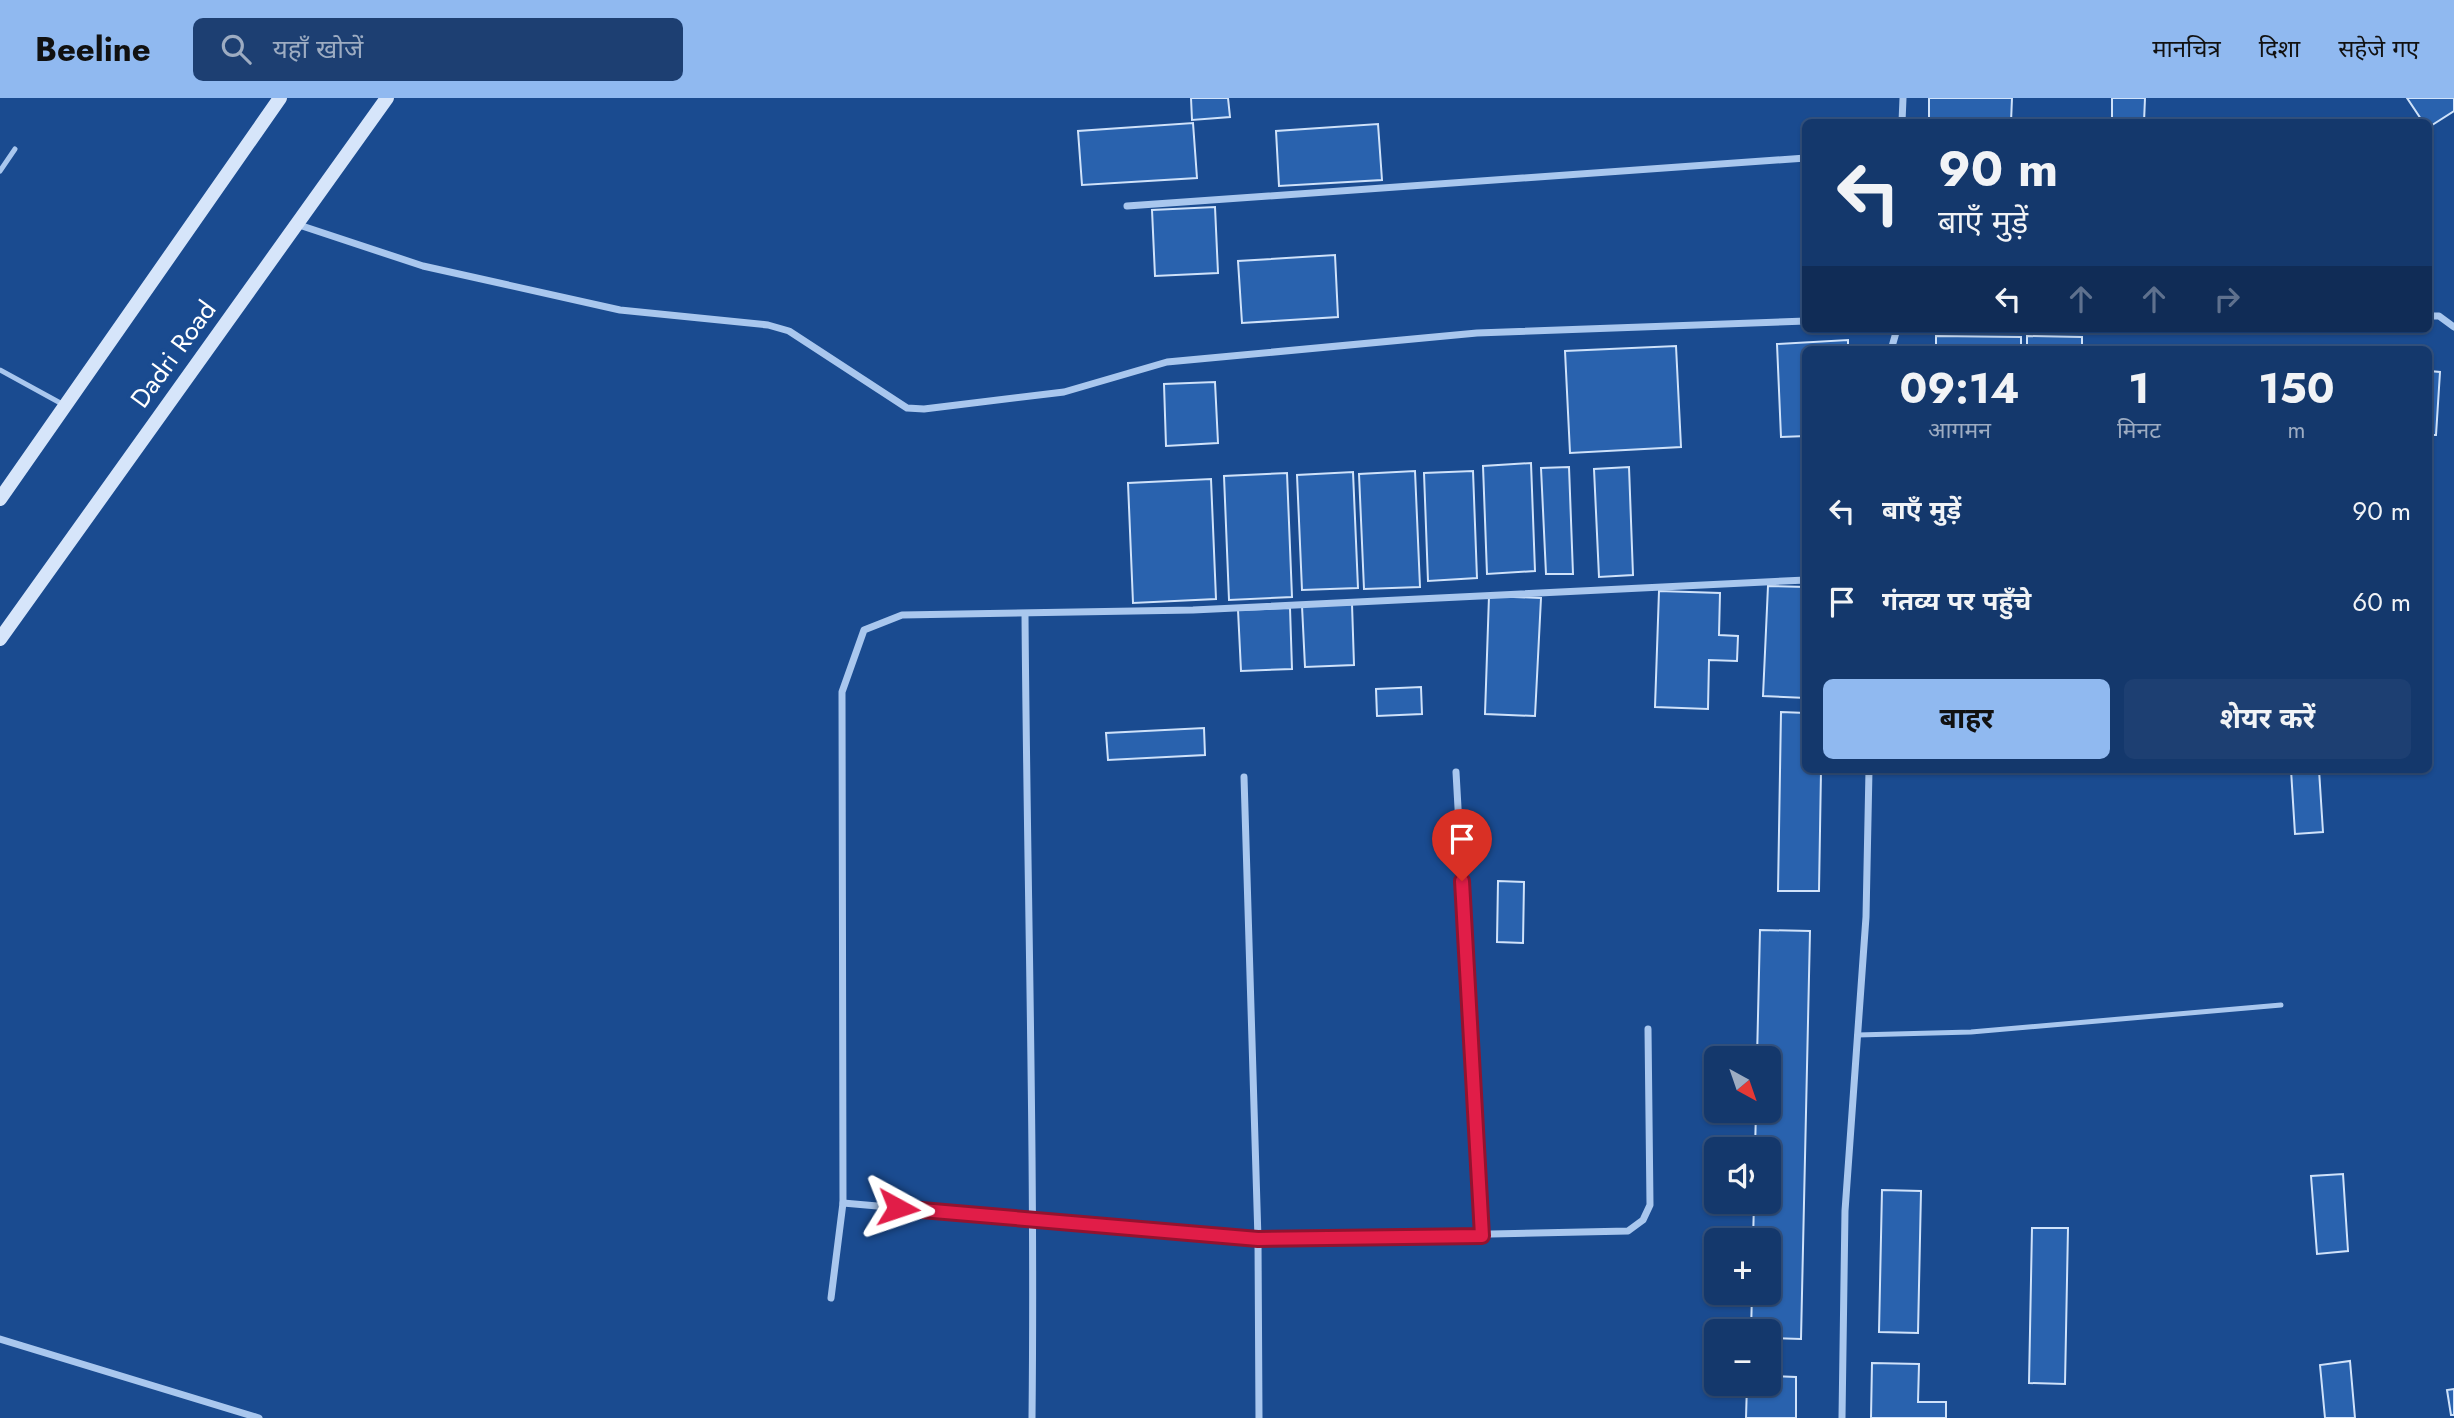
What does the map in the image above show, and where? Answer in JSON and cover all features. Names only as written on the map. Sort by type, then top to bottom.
[{"type":"main road","points":[[0,499],[280,98]]},
{"type":"main road","name":"Dadri Road","points":[[0,639],[387,98]]},
{"type":"street","points":[[1902,119],[1903,98]]},
{"type":"street","points":[[1127,205],[1802,158]]},
{"type":"street","points":[[296,224],[423,266],[620,310],[768,325],[789,331],[907,408],[924,409],[1064,392],[1167,362],[1477,333],[1802,321]]},
{"type":"street","points":[[2432,316],[2439,316],[2454,327]]},
{"type":"street","points":[[831,1298],[843,1203],[842,692],[864,630],[902,615],[1193,610],[1802,580]]},
{"type":"street","points":[[1025,614],[1027,910],[1034,1220],[1032,1418]]},
{"type":"street","points":[[1455,772],[1482,1236]]},
{"type":"street","points":[[1842,1418],[1845,1211],[1866,917],[1869,773]]},
{"type":"street","points":[[1244,777],[1258,1239],[1259,1418]]},
{"type":"street","points":[[843,1203],[1258,1239],[1628,1231],[1643,1220],[1650,1205],[1648,1029]]},
{"type":"street","points":[[0,1339],[259,1418]]},
{"type":"lane","points":[[0,171],[15,149]]},
{"type":"lane","points":[[0,370],[64,405]]},
{"type":"lane","points":[[1857,1035],[1971,1032],[2281,1005]]},
{"type":"building","points":[[1191,98],[1228,98],[1230,117],[1192,120]]},
{"type":"building","points":[[1929,98],[2012,98],[2011,119],[1929,119]]},
{"type":"building","points":[[2112,98],[2145,98],[2144,119],[2112,119]]},
{"type":"building","points":[[2407,98],[2454,98],[2454,111],[2432,125],[2432,119],[2421,119]]},
{"type":"building","points":[[1193,123],[1197,178],[1082,185],[1078,131]]},
{"type":"building","points":[[1378,124],[1382,180],[1279,186],[1276,131]]},
{"type":"building","points":[[1215,207],[1218,273],[1155,276],[1152,210]]},
{"type":"building","points":[[1335,255],[1338,317],[1242,323],[1238,261]]},
{"type":"building","points":[[1936,336],[2021,337],[2021,346],[1936,346]]},
{"type":"building","points":[[2027,336],[2082,337],[2082,346],[2027,346]]},
{"type":"building","points":[[1848,340],[1848,346],[1802,346],[1802,436],[1781,437],[1777,344]]},
{"type":"building","points":[[1676,346],[1681,447],[1570,453],[1565,351]]},
{"type":"building","points":[[2432,371],[2440,372],[2436,435],[2432,435]]},
{"type":"building","points":[[1215,382],[1218,443],[1166,446],[1164,384]]},
{"type":"building","points":[[1531,463],[1535,571],[1487,574],[1483,466]]},
{"type":"building","points":[[1569,467],[1573,574],[1546,574],[1541,468]]},
{"type":"building","points":[[1629,467],[1633,575],[1599,577],[1594,469]]},
{"type":"building","points":[[1415,471],[1420,587],[1364,589],[1359,474]]},
{"type":"building","points":[[1473,471],[1477,578],[1428,581],[1424,473]]},
{"type":"building","points":[[1353,472],[1358,588],[1302,590],[1297,475]]},
{"type":"building","points":[[1287,473],[1292,597],[1229,600],[1224,476]]},
{"type":"building","points":[[1211,479],[1216,599],[1133,603],[1128,483]]},
{"type":"building","points":[[1768,586],[1802,587],[1802,698],[1763,696]]},
{"type":"building","points":[[1659,591],[1720,593],[1719,635],[1738,636],[1737,661],[1709,660],[1708,709],[1655,707]]},
{"type":"building","points":[[1489,596],[1541,598],[1535,716],[1485,714]]},
{"type":"building","points":[[1352,604],[1354,665],[1305,667],[1302,606]]},
{"type":"building","points":[[1290,608],[1292,669],[1241,671],[1238,610]]},
{"type":"building","points":[[1421,687],[1422,714],[1377,716],[1376,689]]},
{"type":"building","points":[[1781,712],[1802,713],[1802,773],[1821,773],[1819,891],[1778,891]]},
{"type":"building","points":[[1204,728],[1205,755],[1108,760],[1106,733]]},
{"type":"building","points":[[2291,773],[2319,773],[2323,832],[2295,834]]},
{"type":"building","points":[[1498,881],[1524,882],[1523,943],[1497,942]]},
{"type":"building","points":[[1760,930],[1810,931],[1801,1339],[1781,1338],[1781,1319],[1751,1319],[1752,1305],[1781,1305],[1781,1228],[1753,1228],[1754,1214],[1781,1214],[1781,1137],[1755,1137],[1756,1124],[1782,1124],[1782,1046],[1757,1046]]},
{"type":"building","points":[[2343,1174],[2348,1251],[2317,1254],[2311,1176]]},
{"type":"building","points":[[1882,1190],[1921,1191],[1918,1333],[1879,1332]]},
{"type":"building","points":[[2032,1228],[2068,1228],[2065,1384],[2029,1383]]},
{"type":"building","points":[[2350,1361],[2355,1418],[2325,1418],[2320,1365]]},
{"type":"building","points":[[1872,1363],[1919,1364],[1918,1402],[1946,1402],[1946,1418],[1871,1418]]},
{"type":"building","points":[[1781,1376],[1796,1377],[1796,1418],[1746,1418],[1747,1396],[1781,1396]]},
{"type":"building","points":[[2454,1389],[2454,1415],[2451,1415],[2447,1390]]},
{"type":"route","points":[[898,1208],[1258,1239],[1482,1236],[1462,881]]}]
